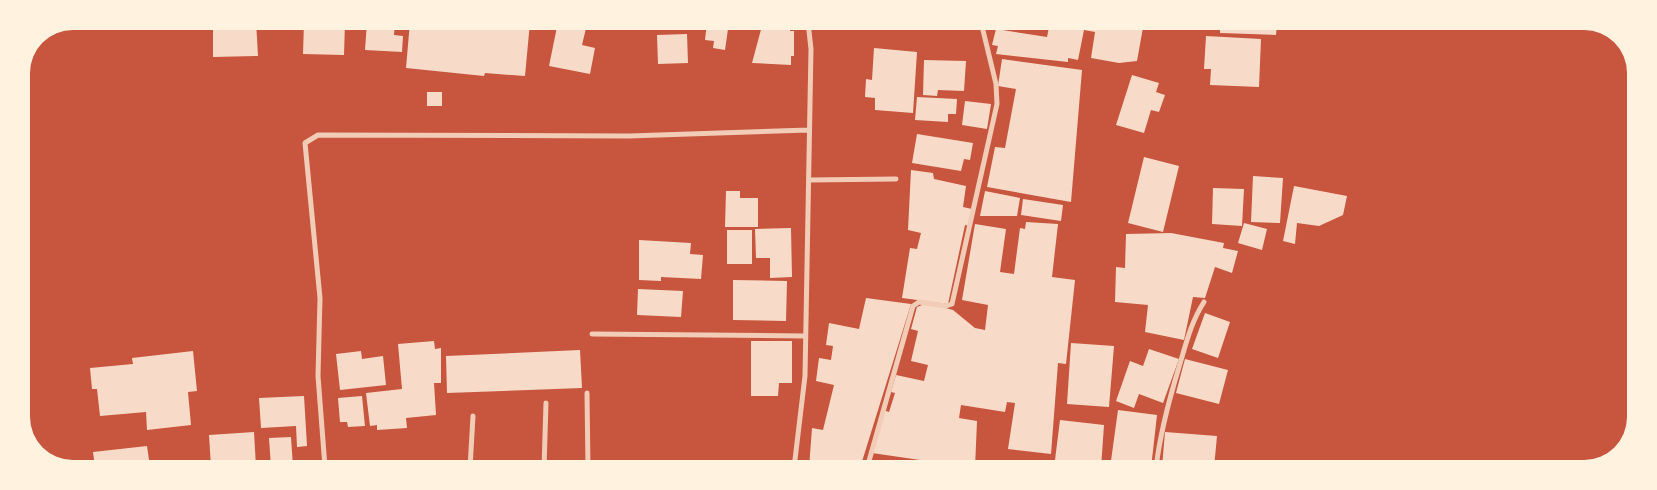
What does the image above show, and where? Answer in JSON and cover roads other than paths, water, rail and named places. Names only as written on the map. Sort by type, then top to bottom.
[{"type":"street","points":[[795,460],[805,376],[811,49],[809,30]]},
{"type":"street","points":[[868,460],[913,306],[919,302],[946,306],[952,304],[997,104],[996,84],[983,30]]},
{"type":"street","points":[[324,460],[318,376],[320,298],[304,143],[318,135],[619,136],[809,130]]},
{"type":"street","points":[[809,180],[896,179]]},
{"type":"street","points":[[1157,460],[1158,445],[1167,410],[1193,319],[1204,302]]},
{"type":"street","points":[[592,334],[805,336]]},
{"type":"street","points":[[588,393],[588,460]]},
{"type":"street","points":[[544,460],[546,403]]},
{"type":"street","points":[[470,460],[473,416]]}]
